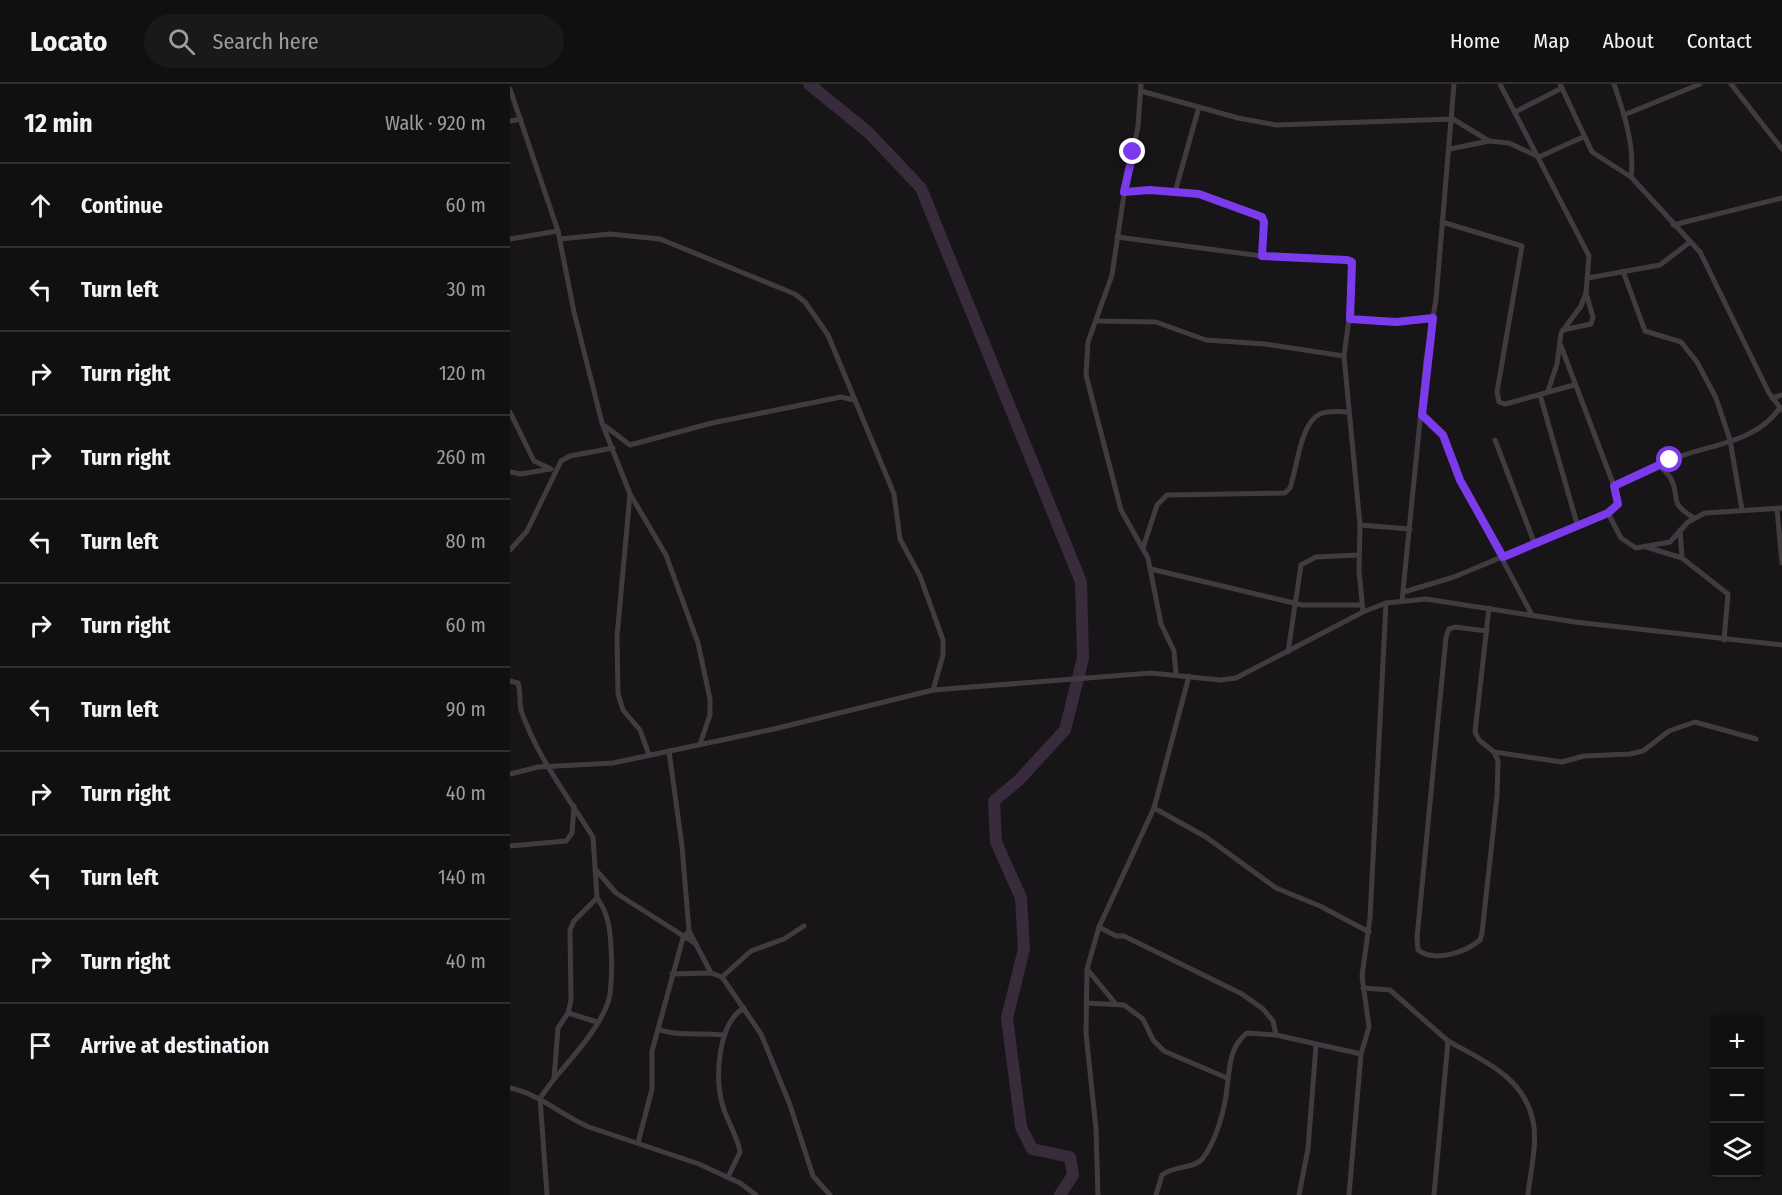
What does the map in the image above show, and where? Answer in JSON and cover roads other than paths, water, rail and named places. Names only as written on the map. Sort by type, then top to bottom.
[{"type":"street","points":[[1402,601],[1450,149],[1454,84]]},
{"type":"street","points":[[1500,84],[1587,250],[1590,263],[1586,293],[1581,306],[1563,330],[1557,364],[1548,391]]},
{"type":"street","points":[[1614,84],[1624,115],[1633,160],[1631,177]]},
{"type":"street","points":[[1624,115],[1700,84]]},
{"type":"street","points":[[1731,84],[1782,149]]},
{"type":"street","points":[[1515,112],[1561,86],[1592,152],[1631,177],[1705,261],[1772,398],[1780,409],[1756,432],[1670,460],[1614,486]]},
{"type":"street","points":[[1176,674],[1174,651],[1161,624],[1151,569],[1143,548],[1121,510],[1089,393],[1085,359],[1088,342],[1112,275],[1124,192],[1138,127],[1141,87],[1238,118],[1276,125],[1453,119],[1489,141]]},
{"type":"street","points":[[510,89],[558,231],[574,312],[602,423],[630,494],[666,555],[698,643],[710,699],[710,715],[700,744]]},
{"type":"street","points":[[1175,192],[1199,107]]},
{"type":"street","points":[[510,121],[520,119]]},
{"type":"street","points":[[1450,149],[1489,141],[1509,143],[1539,157],[1583,137]]},
{"type":"street","points":[[1124,192],[1199,194],[1262,217],[1264,222],[1262,256]]},
{"type":"street","points":[[1673,225],[1782,198]]},
{"type":"street","points":[[1442,222],[1522,246],[1497,398],[1504,404],[1574,385]]},
{"type":"street","points":[[510,239],[558,231]]},
{"type":"street","points":[[560,239],[610,234],[660,239],[795,294],[805,302],[828,335],[894,494],[900,539],[920,576],[939,627],[943,655],[933,690]]},
{"type":"street","points":[[1118,237],[1262,256],[1352,262],[1350,319],[1344,356],[1360,525],[1362,608]]},
{"type":"street","points":[[1588,278],[1660,265],[1690,242]]},
{"type":"street","points":[[1623,272],[1645,331],[1681,342],[1689,348],[1716,398],[1730,440],[1742,510]]},
{"type":"street","points":[[1563,330],[1591,324],[1593,317],[1586,293]]},
{"type":"street","points":[[1350,319],[1396,322],[1433,318]]},
{"type":"street","points":[[1096,321],[1156,322],[1206,340],[1265,344],[1344,356]]},
{"type":"street","points":[[1404,592],[1454,577],[1534,542],[1578,527],[1608,513],[1618,504],[1614,486],[1574,385],[1560,342]]},
{"type":"street","points":[[1772,398],[1782,394]]},
{"type":"street","points":[[1540,395],[1578,527]]},
{"type":"street","points":[[602,423],[620,440],[630,445],[721,421],[841,397],[854,400]]},
{"type":"street","points":[[510,412],[534,461],[554,468]]},
{"type":"street","points":[[1143,548],[1158,505],[1167,495],[1285,493],[1293,479],[1310,422],[1317,415],[1326,412],[1349,412]]},
{"type":"street","points":[[1422,415],[1443,435],[1460,480],[1532,615]]},
{"type":"street","points":[[1495,440],[1534,542]]},
{"type":"street","points":[[510,550],[527,531],[554,468],[561,461],[570,456],[613,448]]},
{"type":"street","points":[[1660,466],[1669,477],[1674,501],[1680,510],[1694,518]]},
{"type":"street","points":[[510,472],[521,474],[554,468]]},
{"type":"street","points":[[630,494],[617,637],[618,694],[619,703],[640,730],[649,755]]},
{"type":"street","points":[[1608,513],[1621,538],[1636,548],[1670,542],[1694,518],[1705,513],[1779,509],[1782,563]]},
{"type":"street","points":[[1360,525],[1410,529]]},
{"type":"street","points":[[1680,530],[1682,558]]},
{"type":"street","points":[[1645,547],[1682,558],[1726,591],[1728,599],[1724,640]]},
{"type":"street","points":[[1288,652],[1301,565],[1308,560],[1359,555]]},
{"type":"street","points":[[1151,569],[1294,603],[1321,607],[1362,608],[1402,601],[1445,600],[1532,615],[1724,640],[1782,645]]},
{"type":"street","points":[[1349,1195],[1361,1054],[1368,1028],[1369,1013],[1363,988],[1369,932],[1386,603]]},
{"type":"street","points":[[510,774],[548,766],[613,763],[774,729],[933,690],[1100,676],[1176,674],[1220,680],[1236,678],[1288,652],[1362,608]]},
{"type":"street","points":[[1487,631],[1455,627],[1449,629],[1446,637],[1417,938],[1418,950],[1423,954],[1460,952],[1480,940],[1497,796],[1498,761],[1494,752],[1479,740],[1475,732],[1490,608]]},
{"type":"street","points":[[1098,1195],[1096,1129],[1086,1032],[1087,969],[1099,927],[1154,808],[1190,676]]},
{"type":"street","points":[[510,681],[518,683],[521,709],[548,766],[593,837],[597,898],[609,921],[612,964],[610,995],[597,1023],[540,1098],[547,1195]]},
{"type":"street","points":[[1494,752],[1562,762],[1584,756],[1630,754],[1643,751],[1669,731],[1695,722],[1756,739]]},
{"type":"street","points":[[669,751],[682,846],[685,908],[689,931],[711,973]]},
{"type":"street","points":[[510,846],[566,841],[572,833],[574,805]]},
{"type":"street","points":[[1154,808],[1206,837],[1276,888],[1320,906],[1369,932]]},
{"type":"street","points":[[595,868],[604,882],[616,893],[697,945]]},
{"type":"street","points":[[554,1079],[558,1028],[568,1013],[571,1000],[570,930],[574,921],[597,898]]},
{"type":"street","points":[[722,977],[751,951],[784,939],[804,926]]},
{"type":"street","points":[[1099,927],[1116,936],[1124,936],[1242,994],[1263,1009],[1273,1021],[1276,1035]]},
{"type":"street","points":[[638,1143],[652,1089],[650,1061],[672,974],[683,938],[689,931]]},
{"type":"street","points":[[1087,969],[1115,1003]]},
{"type":"street","points":[[672,974],[711,973],[722,977],[744,1008],[772,1058],[797,1122],[813,1176],[830,1195]]},
{"type":"street","points":[[1363,988],[1390,990],[1398,995],[1448,1041],[1507,1076],[1519,1089],[1528,1105],[1533,1122],[1528,1195]]},
{"type":"street","points":[[1086,1003],[1124,1005],[1143,1019],[1153,1040],[1164,1051],[1227,1078]]},
{"type":"street","points":[[729,1177],[740,1152],[721,1100],[723,1035],[730,1018],[744,1008]]},
{"type":"street","points":[[568,1013],[597,1023]]},
{"type":"street","points":[[658,1029],[665,1032],[702,1032],[723,1035]]},
{"type":"street","points":[[1156,1195],[1162,1176],[1168,1171],[1177,1166],[1192,1166],[1202,1160],[1217,1127],[1227,1089],[1231,1059],[1240,1039],[1247,1033],[1276,1035],[1361,1054]]},
{"type":"street","points":[[1434,1195],[1448,1041]]},
{"type":"street","points":[[1299,1195],[1308,1149],[1316,1045]]},
{"type":"street","points":[[510,1088],[540,1098],[573,1120],[699,1164],[729,1177],[756,1195]]},
{"type":"waterway","points":[[809,84],[869,133],[921,188],[1081,582],[1083,658],[1065,730],[1019,780],[994,801],[996,842],[1021,898],[1024,949],[1007,1018],[1021,1127],[1032,1149],[1070,1157],[1073,1175],[1060,1195]]}]
